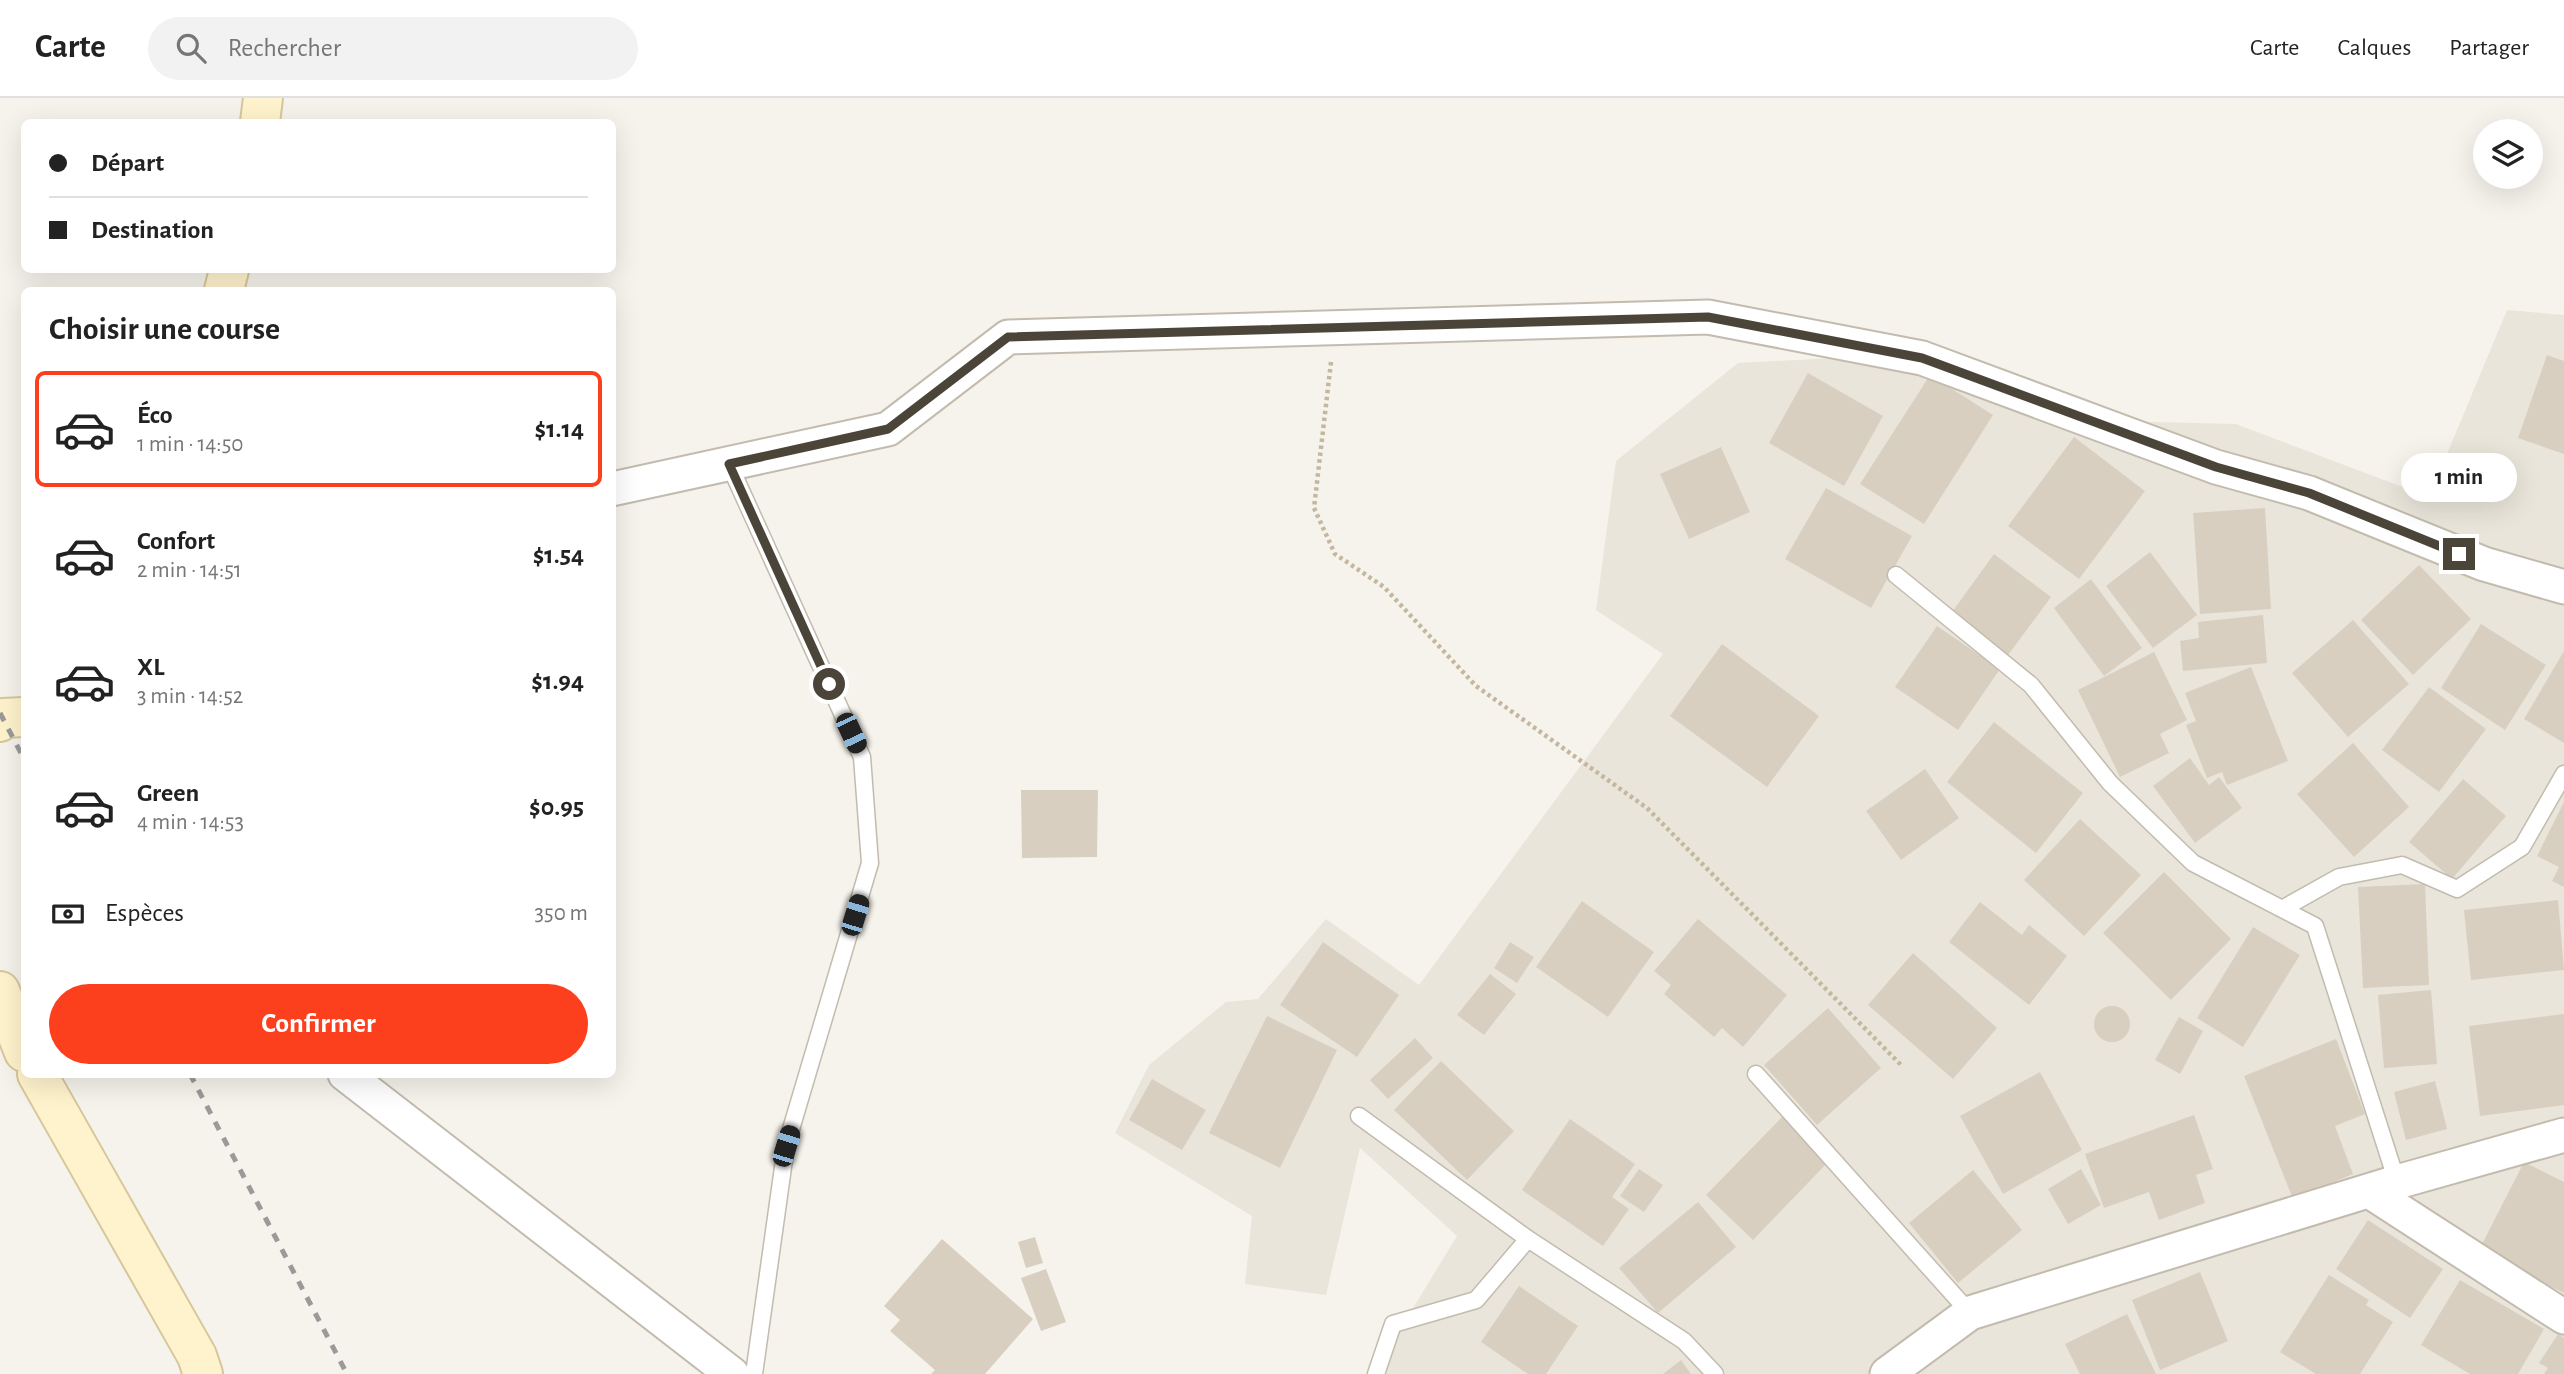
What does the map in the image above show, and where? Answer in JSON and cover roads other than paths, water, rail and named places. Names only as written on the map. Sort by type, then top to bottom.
[{"type":"street","points":[[260,119],[263,98]]},
{"type":"street","points":[[616,488],[888,429],[1008,337],[1708,317],[1922,358],[2216,467],[2309,493],[2484,564],[2564,587]]},
{"type":"street","points":[[0,722],[3,718],[21,717]]},
{"type":"street","points":[[0,991],[21,1044]]},
{"type":"street","points":[[39,1078],[197,1356],[203,1374]]},
{"type":"street","points":[[350,1078],[732,1374]]},
{"type":"street","points":[[1887,1374],[1970,1313],[2383,1186],[2564,1135]]},
{"type":"street","points":[[2383,1186],[2564,1317]]},
{"type":"lane","points":[[729,464],[863,757],[870,863],[786,1146],[754,1374]]},
{"type":"lane","points":[[1896,575],[2031,685],[2110,783],[2193,863],[2315,926],[2383,1186]]},
{"type":"lane","points":[[2283,909],[2340,877],[2402,865],[2457,888],[2522,847],[2564,774]]},
{"type":"lane","points":[[1756,1074],[1970,1313]]},
{"type":"lane","points":[[1359,1115],[1528,1239],[1684,1340],[1715,1374]]},
{"type":"lane","points":[[1376,1374],[1393,1324],[1476,1300],[1528,1239]]},
{"type":"railway","points":[[0,713],[21,753]]},
{"type":"railway","points":[[192,1078],[347,1374]]}]
